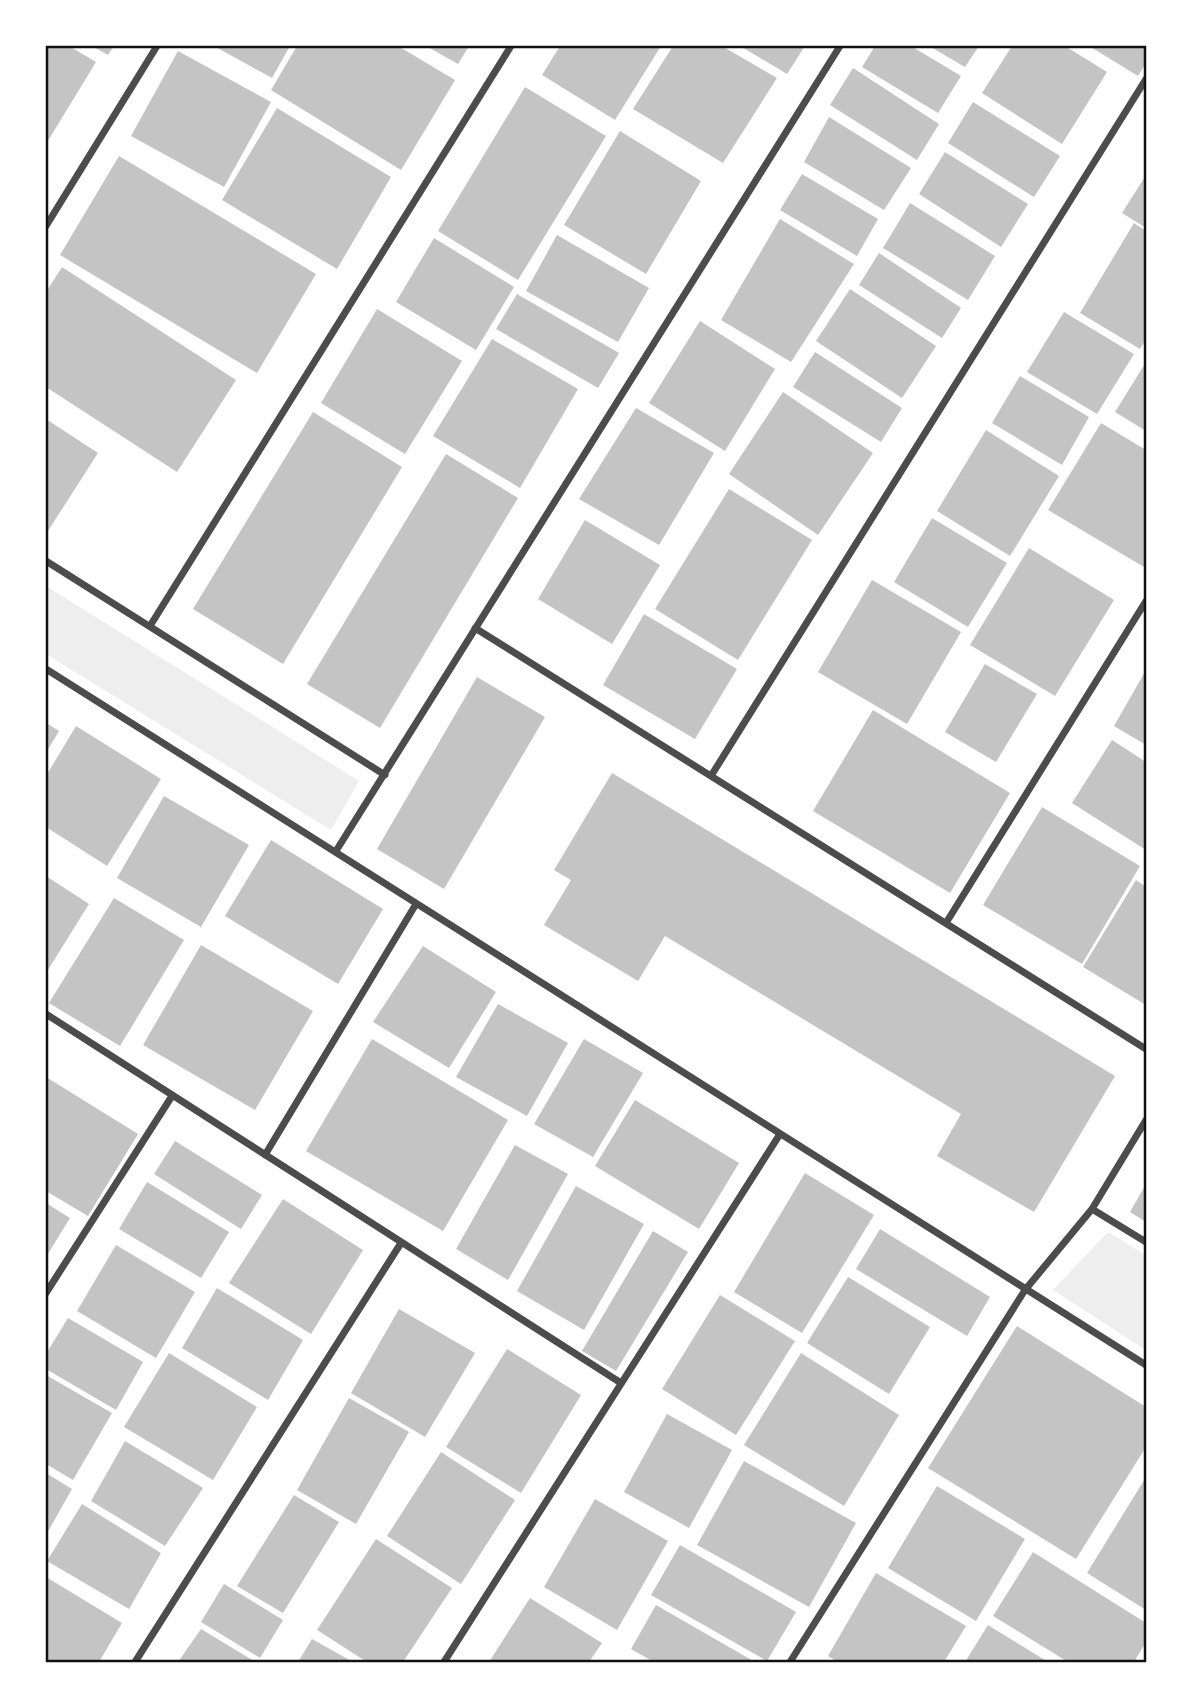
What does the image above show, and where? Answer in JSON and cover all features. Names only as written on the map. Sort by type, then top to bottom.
[{"type":"street","points":[[46,226],[157,46]]},
{"type":"street","points":[[150,626],[511,46]]},
{"type":"street","points":[[336,851],[841,46]]},
{"type":"street","points":[[711,776],[1146,79]]},
{"type":"street","points":[[46,561],[384,775]]},
{"type":"street","points":[[946,923],[1146,601]]},
{"type":"street","points":[[475,628],[1146,1049]]},
{"type":"street","points":[[46,669],[1146,1365]]},
{"type":"street","points":[[265,1155],[416,904]]},
{"type":"street","points":[[46,1014],[621,1383]]},
{"type":"street","points":[[46,1293],[172,1096]]},
{"type":"street","points":[[790,1662],[1025,1290],[1092,1209],[1146,1120]]},
{"type":"street","points":[[444,1662],[780,1134]]},
{"type":"street","points":[[1092,1209],[1146,1242]]},
{"type":"street","points":[[135,1662],[401,1243]]},
{"type":"shaded area","points":[[46,586],[359,781],[331,830],[46,654]]},
{"type":"shaded area","points":[[1108,1232],[1146,1255],[1146,1350],[1053,1290]]},
{"type":"building","points":[[46,46],[69,46],[96,62],[46,144]]},
{"type":"building","points":[[92,46],[114,46],[108,55]]},
{"type":"building","points":[[214,46],[290,46],[272,78]]},
{"type":"building","points":[[297,46],[398,46],[455,80],[401,170],[271,90]]},
{"type":"building","points":[[426,46],[469,46],[458,64]]},
{"type":"building","points":[[560,46],[661,46],[615,120],[542,75]]},
{"type":"building","points":[[673,46],[722,46],[777,78],[723,163],[633,109]]},
{"type":"building","points":[[740,46],[805,46],[787,74]]},
{"type":"building","points":[[875,46],[911,46],[961,76],[938,113],[862,67]]},
{"type":"building","points":[[929,46],[979,46],[965,67]]},
{"type":"building","points":[[1012,46],[1065,46],[1107,72],[1062,144],[982,93]]},
{"type":"building","points":[[1089,46],[1146,46],[1146,63],[1138,76]]},
{"type":"building","points":[[178,51],[271,102],[224,187],[131,136]]},
{"type":"building","points":[[853,68],[939,124],[917,160],[830,105]]},
{"type":"building","points":[[525,87],[606,136],[518,280],[438,231]]},
{"type":"building","points":[[973,102],[1060,156],[1034,197],[948,143]]},
{"type":"building","points":[[277,108],[391,177],[337,269],[222,200]]},
{"type":"building","points":[[829,117],[911,168],[884,210],[804,162]]},
{"type":"building","points":[[620,131],[701,181],[646,274],[564,225]]},
{"type":"building","points":[[945,152],[1028,204],[1001,247],[919,194]]},
{"type":"building","points":[[119,156],[316,274],[257,373],[60,255]]},
{"type":"building","points":[[802,174],[878,219],[857,256],[780,210]]},
{"type":"building","points":[[1146,175],[1146,228],[1122,213]]},
{"type":"building","points":[[910,203],[995,256],[968,300],[883,248]]},
{"type":"building","points":[[780,219],[854,264],[791,362],[721,320]]},
{"type":"building","points":[[1134,223],[1146,231],[1146,339],[1140,349],[1080,313]]},
{"type":"building","points":[[557,235],[649,288],[618,342],[526,291]]},
{"type":"building","points":[[434,238],[514,287],[476,350],[396,302]]},
{"type":"building","points":[[879,253],[961,308],[942,338],[859,285]]},
{"type":"building","points":[[62,267],[236,380],[177,472],[46,387],[46,292]]},
{"type":"building","points":[[850,289],[936,346],[902,398],[816,341]]},
{"type":"building","points":[[517,294],[619,353],[598,388],[496,329]]},
{"type":"building","points":[[377,309],[462,361],[405,454],[321,403]]},
{"type":"building","points":[[1064,312],[1134,354],[1097,414],[1027,372]]},
{"type":"building","points":[[700,321],[775,369],[725,451],[649,403]]},
{"type":"building","points":[[492,339],[578,389],[520,488],[433,436]]},
{"type":"building","points":[[815,352],[902,408],[881,442],[793,387]]},
{"type":"building","points":[[1146,362],[1146,431],[1115,412]]},
{"type":"building","points":[[1020,376],[1089,417],[1062,465],[992,423]]},
{"type":"building","points":[[783,392],[873,453],[818,535],[729,474]]},
{"type":"building","points":[[636,408],[714,453],[659,545],[579,499]]},
{"type":"building","points":[[313,412],[402,467],[283,664],[193,609]]},
{"type":"building","points":[[46,419],[98,453],[46,534]]},
{"type":"building","points":[[1101,423],[1146,450],[1144,567],[1048,510]]},
{"type":"building","points":[[986,430],[1059,476],[1010,556],[937,511]]},
{"type":"building","points":[[446,454],[518,498],[380,728],[307,684]]},
{"type":"building","points":[[729,489],[812,540],[738,660],[655,609]]},
{"type":"building","points":[[932,518],[1007,563],[968,627],[894,582]]},
{"type":"building","points":[[585,520],[660,565],[612,644],[538,599]]},
{"type":"building","points":[[1029,548],[1114,600],[1055,696],[970,645]]},
{"type":"building","points":[[872,580],[961,632],[907,724],[818,672]]},
{"type":"building","points":[[644,614],[737,669],[695,739],[603,685]]},
{"type":"building","points":[[985,664],[1037,694],[996,762],[945,732]]},
{"type":"building","points":[[1146,670],[1146,745],[1114,726]]},
{"type":"building","points":[[477,677],[545,717],[444,889],[377,849]]},
{"type":"building","points":[[873,710],[1010,793],[950,893],[813,811]]},
{"type":"building","points":[[46,723],[59,731],[46,753]]},
{"type":"building","points":[[76,726],[161,779],[107,866],[46,827],[46,776]]},
{"type":"building","points":[[1112,740],[1146,762],[1146,850],[1072,803]]},
{"type":"building","points":[[612,773],[1115,1076],[1034,1212],[937,1156],[961,1114],[665,936],[638,981],[544,925],[571,880],[554,870]]},
{"type":"building","points":[[164,796],[249,845],[201,927],[117,878]]},
{"type":"building","points":[[1042,807],[1140,866],[1082,964],[983,905]]},
{"type":"building","points":[[271,840],[383,909],[338,984],[225,916]]},
{"type":"building","points":[[46,876],[89,904],[46,973]]},
{"type":"building","points":[[1136,880],[1146,887],[1146,1005],[1083,967]]},
{"type":"building","points":[[114,898],[184,940],[120,1046],[49,1003]]},
{"type":"building","points":[[201,945],[313,1011],[255,1110],[143,1045]]},
{"type":"building","points":[[423,946],[496,992],[449,1068],[373,1022]]},
{"type":"building","points":[[498,1004],[568,1043],[527,1116],[456,1077]]},
{"type":"building","points":[[372,1039],[508,1120],[443,1231],[306,1151]]},
{"type":"building","points":[[584,1039],[643,1073],[593,1157],[534,1124]]},
{"type":"building","points":[[46,1077],[138,1134],[88,1216],[46,1191]]},
{"type":"building","points":[[635,1100],[739,1163],[699,1229],[595,1166]]},
{"type":"building","points":[[175,1141],[262,1195],[241,1229],[154,1174]]},
{"type":"building","points":[[515,1145],[568,1174],[508,1280],[456,1249]]},
{"type":"building","points":[[805,1173],[874,1215],[802,1333],[734,1292]]},
{"type":"building","points":[[147,1182],[229,1232],[201,1278],[119,1229]]},
{"type":"building","points":[[1146,1184],[1146,1222],[1130,1212]]},
{"type":"building","points":[[576,1186],[644,1224],[584,1330],[517,1291]]},
{"type":"building","points":[[283,1199],[363,1250],[311,1334],[229,1283]]},
{"type":"building","points":[[46,1203],[70,1218],[46,1257]]},
{"type":"building","points":[[880,1229],[990,1297],[967,1336],[856,1269]]},
{"type":"building","points":[[653,1231],[688,1252],[616,1371],[582,1351]]},
{"type":"building","points":[[116,1245],[195,1292],[156,1358],[77,1311]]},
{"type":"building","points":[[848,1277],[930,1327],[889,1394],[807,1343]]},
{"type":"building","points":[[217,1288],[303,1340],[268,1400],[182,1348]]},
{"type":"building","points":[[720,1295],[795,1341],[736,1435],[662,1389]]},
{"type":"building","points":[[399,1309],[475,1353],[425,1437],[351,1393]]},
{"type":"building","points":[[68,1318],[143,1362],[116,1410],[46,1369],[46,1354]]},
{"type":"building","points":[[1017,1326],[1146,1407],[1146,1447],[1076,1559],[928,1468]]},
{"type":"building","points":[[507,1349],[581,1395],[521,1493],[446,1447]]},
{"type":"building","points":[[169,1353],[257,1407],[213,1480],[124,1427]]},
{"type":"building","points":[[801,1353],[899,1415],[844,1506],[744,1445]]},
{"type":"building","points":[[46,1375],[112,1413],[73,1480],[46,1464]]},
{"type":"building","points":[[349,1398],[409,1432],[356,1524],[297,1490]]},
{"type":"building","points":[[667,1414],[732,1450],[689,1528],[624,1492]]},
{"type":"building","points":[[125,1441],[203,1488],[165,1546],[91,1501]]},
{"type":"building","points":[[441,1452],[515,1500],[461,1584],[387,1536]]},
{"type":"building","points":[[744,1461],[856,1523],[809,1607],[697,1545]]},
{"type":"building","points":[[46,1473],[72,1489],[46,1535]]},
{"type":"building","points":[[1146,1477],[1146,1610],[1087,1573]]},
{"type":"building","points":[[937,1486],[1025,1539],[976,1621],[888,1568]]},
{"type":"building","points":[[294,1495],[339,1522],[283,1613],[237,1586]]},
{"type":"building","points":[[595,1499],[668,1541],[617,1630],[544,1587]]},
{"type":"building","points":[[82,1504],[161,1553],[129,1609],[47,1561]]},
{"type":"building","points":[[376,1539],[452,1588],[403,1662],[367,1662],[317,1630]]},
{"type":"building","points":[[680,1545],[796,1612],[767,1661],[651,1595]]},
{"type":"building","points":[[1033,1552],[1146,1623],[1146,1642],[1134,1662],[1068,1662],[993,1616]]},
{"type":"building","points":[[876,1573],[966,1626],[944,1662],[838,1662],[828,1656]]},
{"type":"building","points":[[46,1577],[122,1623],[99,1662],[46,1662]]},
{"type":"building","points":[[224,1584],[283,1620],[260,1658],[201,1622]]},
{"type":"building","points":[[530,1598],[602,1643],[589,1662],[489,1662]]},
{"type":"building","points":[[656,1605],[755,1662],[654,1662],[631,1649]]},
{"type":"building","points":[[988,1625],[1048,1662],[965,1662]]},
{"type":"building","points":[[201,1629],[254,1661],[178,1662]]},
{"type":"building","points":[[312,1639],[353,1662],[298,1662]]}]
